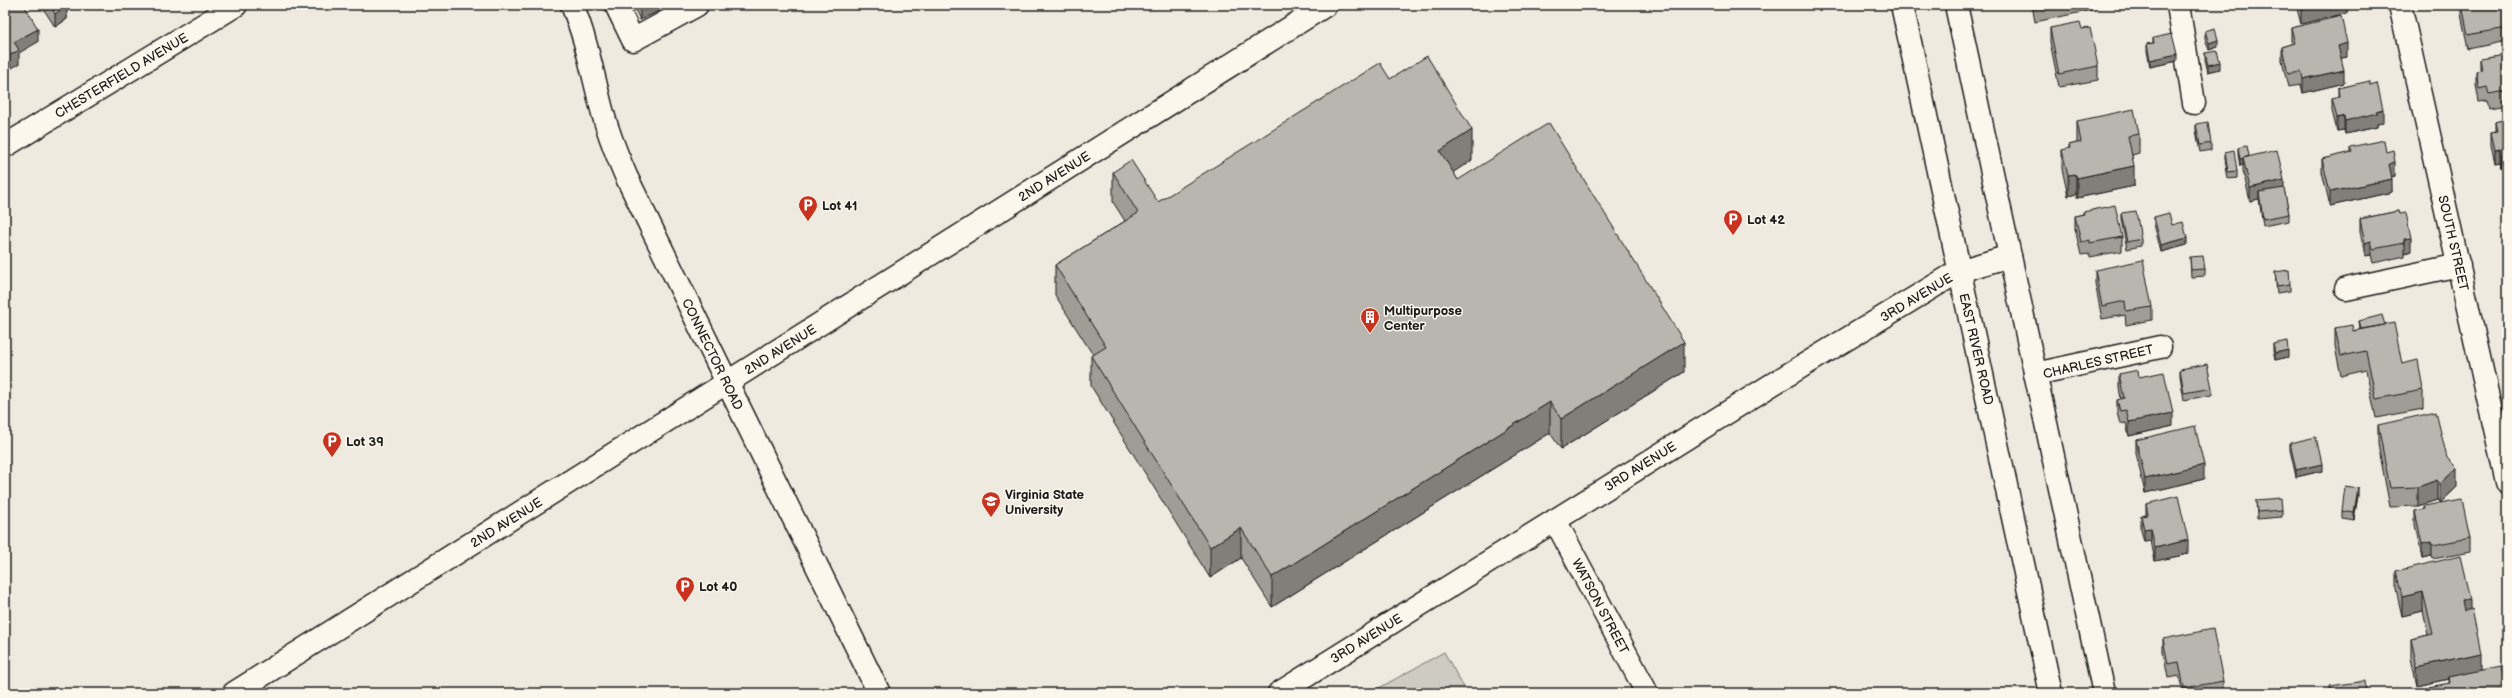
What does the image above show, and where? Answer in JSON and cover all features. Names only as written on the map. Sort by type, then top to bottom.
[{"type":"street","name":"CHESTERFIELD AVENUE","points":[[5,146],[236,5]]},
{"type":"street","name":"CONNECTOR ROAD","points":[[572,5],[584,32],[601,106],[611,141],[626,176],[879,693]]},
{"type":"street","points":[[616,5],[633,40],[697,5]]},
{"type":"street","name":"2ND AVENUE","points":[[234,693],[1326,5]]},
{"type":"street","name":"EAST RIVER ROAD","points":[[1902,5],[2051,693]]},
{"type":"street","points":[[1956,5],[2104,693]]},
{"type":"street","points":[[2178,5],[2194,103]]},
{"type":"street","name":"SOUTH STREET","points":[[2400,5],[2507,482]]},
{"type":"street","name":"3RD AVENUE","points":[[1279,693],[1555,520],[1959,271],[2010,256]]},
{"type":"street","points":[[2346,289],[2458,265]]},
{"type":"street","name":"CHARLES STREET","points":[[2035,374],[2160,347]]},
{"type":"street","name":"WATSON STREET","points":[[1555,520],[1646,693]]},
{"type":"shaded area","points":[[1444,652],[1467,693],[1370,693]]},
{"type":"building","points":[[5,5],[24,5],[38,29],[14,42],[19,50],[5,58]]},
{"type":"building","points":[[50,5],[67,5],[67,6],[55,14]]},
{"type":"building","points":[[2035,5],[2051,5],[2035,8]]},
{"type":"building","points":[[2299,5],[2324,5],[2301,10]]},
{"type":"building","points":[[2462,5],[2507,5],[2507,28],[2468,35]]},
{"type":"building","points":[[2341,16],[2347,43],[2338,46],[2344,70],[2303,79],[2301,72],[2288,74],[2282,47],[2295,43],[2291,28]]},
{"type":"building","points":[[2080,22],[2082,29],[2090,28],[2098,66],[2059,74],[2050,28]]},
{"type":"building","points":[[2215,28],[2218,40],[2209,43],[2205,31]]},
{"type":"building","points":[[2172,34],[2177,54],[2150,60],[2147,44],[2154,43],[2153,38]]},
{"type":"building","points":[[2217,51],[2220,62],[2208,65],[2205,53]]},
{"type":"building","points":[[2507,55],[2507,91],[2489,94],[2487,87],[2479,89],[2476,71],[2482,70],[2480,59]]},
{"type":"building","name":"Multipurpose Center","points":[[1427,56],[1472,130],[1440,151],[1458,180],[1549,123],[1684,342],[1561,419],[1550,402],[1272,577],[1241,528],[1210,547],[1091,356],[1106,347],[1055,265],[1138,213],[1113,172],[1131,160],[1158,202],[1380,63],[1390,79]]},
{"type":"building","points":[[2370,81],[2370,85],[2377,83],[2383,109],[2376,111],[2377,113],[2345,121],[2344,116],[2337,118],[2332,98],[2339,96],[2338,88]]},
{"type":"building","points":[[2134,109],[2139,134],[2128,136],[2134,166],[2077,178],[2076,175],[2068,176],[2062,150],[2070,148],[2069,145],[2081,142],[2077,121]]},
{"type":"building","points":[[2507,119],[2507,153],[2501,155],[2500,149],[2495,150],[2491,132],[2497,131],[2495,122]]},
{"type":"building","points":[[2208,122],[2211,143],[2200,145],[2196,124]]},
{"type":"building","points":[[2384,140],[2386,152],[2393,150],[2395,162],[2389,164],[2392,179],[2330,192],[2322,159],[2352,152],[2350,147]]},
{"type":"building","points":[[2247,146],[2249,156],[2240,159],[2238,148]]},
{"type":"building","points":[[2234,150],[2237,171],[2228,172],[2225,152]]},
{"type":"building","points":[[2277,150],[2284,180],[2250,188],[2243,158]]},
{"type":"building","points":[[2284,188],[2289,214],[2263,219],[2259,192]]},
{"type":"building","points":[[2115,205],[2122,237],[2090,243],[2090,240],[2081,242],[2075,216],[2084,214],[2083,212]]},
{"type":"building","points":[[2136,211],[2141,239],[2127,242],[2121,213]]},
{"type":"building","points":[[2398,211],[2399,214],[2406,213],[2411,238],[2404,239],[2405,243],[2373,249],[2371,241],[2365,243],[2360,219]]},
{"type":"building","points":[[2169,213],[2172,225],[2183,222],[2187,238],[2161,245],[2154,217]]},
{"type":"building","points":[[2203,256],[2205,269],[2191,270],[2190,257]]},
{"type":"building","points":[[2143,260],[2152,307],[2126,311],[2125,301],[2102,306],[2095,270]]},
{"type":"building","points":[[2289,270],[2290,284],[2277,286],[2275,272]]},
{"type":"building","points":[[2382,315],[2385,325],[2361,329],[2359,321]]},
{"type":"building","points":[[2394,323],[2402,364],[2418,360],[2423,390],[2376,399],[2366,351],[2341,356],[2335,328],[2352,325],[2353,331]]},
{"type":"building","points":[[2287,341],[2288,350],[2275,353],[2273,344]]},
{"type":"building","points":[[2207,364],[2212,388],[2184,393],[2180,369]]},
{"type":"building","points":[[2138,370],[2139,377],[2164,372],[2173,413],[2129,422],[2126,410],[2120,411],[2117,400],[2124,398],[2119,374]]},
{"type":"building","points":[[2436,412],[2447,458],[2457,468],[2440,484],[2437,480],[2418,487],[2390,488],[2378,425]]},
{"type":"building","points":[[2195,426],[2204,465],[2145,479],[2136,440]]},
{"type":"building","points":[[2316,437],[2322,464],[2296,470],[2290,443]]},
{"type":"building","points":[[2345,486],[2358,488],[2354,513],[2342,511]]},
{"type":"building","points":[[2178,496],[2188,540],[2155,548],[2151,528],[2144,529],[2141,516],[2148,515],[2146,504]]},
{"type":"building","points":[[2281,498],[2282,510],[2257,512],[2256,500]]},
{"type":"building","points":[[2462,499],[2470,538],[2433,545],[2432,542],[2422,544],[2415,511],[2425,509],[2424,506]]},
{"type":"building","points":[[2460,556],[2470,599],[2462,600],[2464,611],[2472,609],[2481,653],[2417,667],[2411,639],[2433,634],[2423,592],[2402,597],[2396,571]]},
{"type":"building","points":[[2213,629],[2223,681],[2184,688],[2179,662],[2168,664],[2163,639]]},
{"type":"building","points":[[2501,666],[2504,678],[2507,677],[2507,693],[2431,693],[2430,687],[2449,683],[2448,677]]},
{"type":"building","points":[[2365,681],[2366,693],[2331,693],[2330,686]]},
{"type":"place","name":"Lot 41","points":[[808,222]]},
{"type":"place","name":"Lot 42","points":[[1733,236]]},
{"type":"place","name":"Multipurpose Center","points":[[1370,334]]},
{"type":"place","name":"Lot 39","points":[[332,458]]},
{"type":"place","name":"Virginia State University","points":[[991,518]]},
{"type":"place","name":"Lot 40","points":[[685,603]]}]
